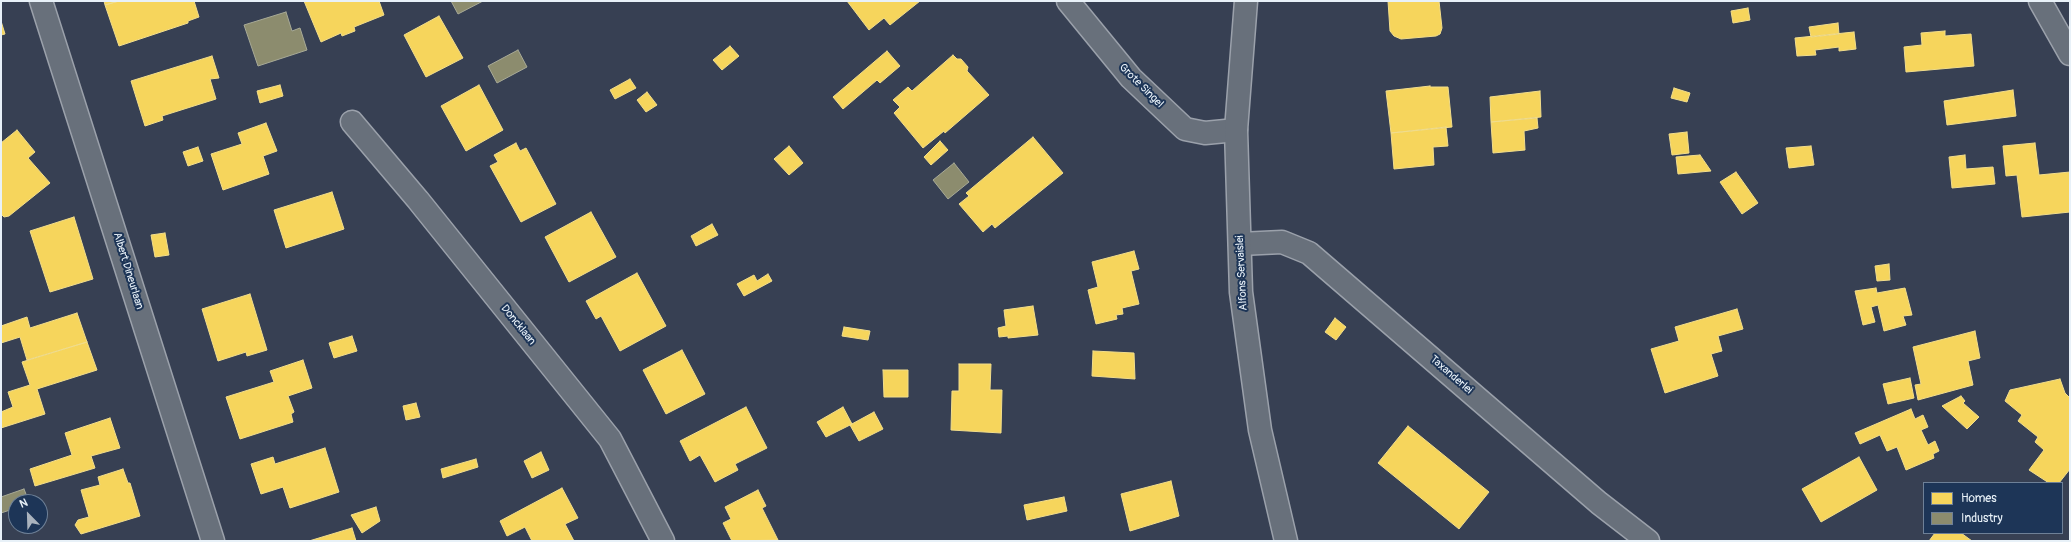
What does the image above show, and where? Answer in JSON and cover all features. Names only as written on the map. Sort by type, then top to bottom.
[{"type":"street","name":"Albert Dineurlaan","points":[[42,1],[213,541]]},
{"type":"street","name":"Grote Singel","points":[[1068,1],[1131,78],[1185,129],[1205,133],[1236,130]]},
{"type":"street","name":"Alfons Servaislei","points":[[1246,1],[1236,130],[1242,300],[1260,430],[1286,541]]},
{"type":"street","points":[[2040,1],[2070,54]]},
{"type":"street","name":"Doncklaan","points":[[352,122],[418,200],[610,439],[663,541]]},
{"type":"street","name":"Taxanderlei","points":[[1240,244],[1282,242],[1309,253],[1599,503],[1648,541]]},
{"type":"building: Homes","points":[[104,1],[119,1],[105,5]]},
{"type":"building: Homes","points":[[119,1],[194,1],[199,17],[188,21],[188,23],[119,46],[105,5]]},
{"type":"building: Homes","points":[[304,1],[379,1],[384,15],[354,27],[355,31],[342,36],[341,33],[321,42]]},
{"type":"building: Homes","points":[[847,1],[920,1],[890,25],[884,18],[869,30]]},
{"type":"building: Homes","points":[[1388,1],[1439,1],[1442,28],[1440,34],[1436,36],[1401,39],[1394,36],[1390,31]]},
{"type":"building: Homes","points":[[1748,8],[1750,20],[1733,23],[1731,11]]},
{"type":"building: Homes","points":[[439,16],[463,58],[426,77],[404,35]]},
{"type":"building: Homes","points":[[1,21],[5,34],[1,35]]},
{"type":"building: Homes","points":[[1838,23],[1839,34],[1811,37],[1809,27]]},
{"type":"building: Homes","points":[[1945,31],[1945,36],[1971,34],[1974,66],[1906,72],[1904,47],[1922,45],[1921,33]]},
{"type":"building: Homes","points":[[1854,32],[1856,49],[1839,51],[1839,47],[1815,50],[1816,55],[1797,56],[1795,38]]},
{"type":"building: Homes","points":[[730,46],[739,56],[722,70],[713,60]]},
{"type":"building: Homes","points":[[887,51],[900,66],[880,83],[877,80],[843,109],[833,97]]},
{"type":"building: Homes","points":[[953,55],[957,59],[961,59],[968,67],[967,71],[989,95],[945,133],[944,131],[923,148],[894,113],[900,107],[893,100],[908,87],[912,91]]},
{"type":"building: Homes","points":[[212,56],[219,78],[210,79],[216,99],[162,116],[163,120],[145,126],[131,81]]},
{"type":"building: Homes","points":[[630,79],[636,88],[615,99],[610,90]]},
{"type":"building: Homes","points":[[280,85],[283,96],[260,103],[257,91]]},
{"type":"building: Homes","points":[[479,85],[503,130],[466,151],[441,106]]},
{"type":"building: Homes","points":[[1430,86],[1448,87],[1452,127],[1391,133],[1386,91]]},
{"type":"building: Homes","points":[[1674,88],[1690,93],[1687,102],[1671,98]]},
{"type":"building: Homes","points":[[2013,90],[2016,116],[1947,125],[1944,101]]},
{"type":"building: Homes","points":[[1540,91],[1541,117],[1491,122],[1490,97]]},
{"type":"building: Homes","points":[[647,92],[657,105],[646,112],[637,100]]},
{"type":"building: Homes","points":[[1537,118],[1538,128],[1524,131],[1525,150],[1493,153],[1491,122]]},
{"type":"building: Homes","points":[[266,123],[277,151],[263,156],[269,174],[223,190],[211,154],[242,144],[238,133]]},
{"type":"building: Homes","points":[[1446,127],[1448,146],[1433,147],[1434,165],[1394,169],[1391,133]]},
{"type":"building: Homes","points":[[17,130],[35,152],[28,158],[50,183],[9,216],[4,217],[1,214],[1,143]]},
{"type":"building: Homes","points":[[1687,132],[1689,153],[1672,155],[1669,134]]},
{"type":"building: Homes","points":[[1033,137],[1063,173],[995,228],[992,224],[983,232],[959,204],[969,196],[966,193]]},
{"type":"building: Homes","points":[[940,141],[948,150],[931,165],[924,157]]},
{"type":"building: Homes","points":[[516,143],[520,151],[526,148],[556,204],[521,222],[490,166],[498,162],[494,155]]},
{"type":"building: Homes","points":[[2035,143],[2039,175],[2070,172],[2070,212],[2022,217],[2017,175],[2006,176],[2003,146]]},
{"type":"building: Homes","points":[[789,146],[803,163],[789,175],[774,159]]},
{"type":"building: Homes","points":[[1811,146],[1814,165],[1789,168],[1786,148]]},
{"type":"building: Homes","points":[[198,147],[203,161],[188,166],[183,152]]},
{"type":"building: Homes","points":[[1700,155],[1711,171],[1678,174],[1676,157]]},
{"type":"building: Homes","points":[[1965,155],[1966,169],[1993,167],[1995,184],[1952,188],[1949,157]]},
{"type":"building: Homes","points":[[1736,172],[1758,203],[1742,214],[1720,182]]},
{"type":"building: Homes","points":[[332,192],[344,229],[286,248],[274,210]]},
{"type":"building: Homes","points":[[591,212],[616,257],[569,282],[545,237]]},
{"type":"building: Homes","points":[[74,217],[93,279],[50,292],[30,231]]},
{"type":"building: Homes","points":[[712,224],[718,235],[696,246],[691,236]]},
{"type":"building: Homes","points":[[165,233],[169,255],[155,257],[151,235]]},
{"type":"building: Homes","points":[[1134,251],[1139,269],[1131,271],[1139,304],[1122,308],[1123,314],[1116,315],[1117,319],[1096,324],[1088,290],[1098,287],[1092,262]]},
{"type":"building: Homes","points":[[1889,264],[1890,280],[1877,281],[1875,266]]},
{"type":"building: Homes","points":[[637,273],[666,326],[620,351],[601,316],[596,319],[586,301]]},
{"type":"building: Homes","points":[[768,274],[772,281],[744,296],[737,284],[754,275],[757,281]]},
{"type":"building: Homes","points":[[1876,288],[1877,293],[1905,288],[1912,315],[1903,316],[1906,325],[1884,331],[1878,305],[1871,307],[1875,322],[1863,325],[1855,291]]},
{"type":"building: Homes","points":[[250,294],[267,350],[247,356],[246,352],[218,361],[202,309]]},
{"type":"building: Homes","points":[[1033,306],[1038,335],[1008,338],[1008,336],[999,337],[998,328],[1006,326],[1004,310]]},
{"type":"building: Homes","points":[[1737,309],[1743,329],[1718,336],[1722,351],[1711,354],[1718,376],[1665,393],[1651,349],[1679,341],[1675,327]]},
{"type":"building: Homes","points":[[77,313],[87,342],[27,360],[20,337],[1,343],[1,326],[27,317],[30,328]]},
{"type":"building: Homes","points":[[1335,318],[1346,327],[1336,340],[1325,332]]},
{"type":"building: Homes","points":[[844,327],[870,331],[868,340],[842,336]]},
{"type":"building: Homes","points":[[1975,331],[1980,358],[1968,361],[1973,385],[1918,400],[1915,385],[1921,384],[1913,347]]},
{"type":"building: Homes","points":[[352,336],[357,351],[334,358],[329,343]]},
{"type":"building: Homes","points":[[87,342],[97,370],[37,389],[45,414],[1,428],[1,412],[13,407],[8,392],[30,385],[22,362]]},
{"type":"building: Homes","points":[[682,350],[705,394],[666,414],[643,370]]},
{"type":"building: Homes","points":[[1093,351],[1134,353],[1135,379],[1092,376]]},
{"type":"building: Homes","points":[[303,360],[312,388],[288,396],[294,412],[291,414],[293,422],[240,439],[226,397],[274,382],[270,371]]},
{"type":"building: Homes","points":[[959,364],[991,364],[990,390],[1002,390],[1001,433],[951,430],[952,391],[959,391]]},
{"type":"building: Homes","points":[[883,370],[908,370],[908,397],[884,397]]},
{"type":"building: Homes","points":[[1910,378],[1914,398],[1888,404],[1883,384]]},
{"type":"building: Homes","points":[[2060,379],[2065,393],[2070,398],[2070,469],[2060,482],[2047,482],[2029,470],[2044,450],[2035,442],[2038,437],[2018,421],[2022,415],[2005,401],[2010,390]]},
{"type":"building: Homes","points":[[1961,396],[1965,401],[1963,403],[1979,417],[1967,429],[1942,406]]},
{"type":"building: Homes","points":[[416,403],[420,417],[406,420],[403,406]]},
{"type":"building: Homes","points":[[746,407],[767,448],[735,464],[738,470],[715,482],[700,455],[690,461],[680,441]]},
{"type":"building: Homes","points":[[843,407],[852,424],[826,437],[817,422]]},
{"type":"building: Homes","points":[[1911,409],[1915,419],[1923,415],[1928,427],[1921,430],[1928,445],[1935,441],[1939,451],[1933,454],[1934,458],[1906,470],[1897,447],[1887,451],[1880,435],[1860,444],[1855,433]]},
{"type":"building: Homes","points":[[874,412],[883,429],[859,441],[850,425]]},
{"type":"building: Homes","points":[[110,418],[120,448],[91,456],[95,468],[35,486],[30,469],[72,455],[65,433]]},
{"type":"building: Homes","points":[[1408,426],[1489,492],[1459,529],[1378,463]]},
{"type":"building: Homes","points":[[325,448],[339,492],[290,508],[283,487],[261,494],[251,464],[273,457],[275,464]]},
{"type":"building: Homes","points":[[541,452],[549,470],[532,478],[524,461]]},
{"type":"building: Homes","points":[[1859,457],[1877,490],[1821,522],[1802,489]]},
{"type":"building: Homes","points":[[476,459],[478,467],[443,478],[441,469]]},
{"type":"building: Homes","points":[[123,469],[128,483],[130,483],[140,516],[81,534],[75,525],[78,520],[89,517],[81,490],[100,485],[98,477]]},
{"type":"building: Homes","points":[[1171,481],[1179,516],[1130,531],[1121,494]]},
{"type":"building: Homes","points":[[562,488],[578,518],[565,524],[574,541],[532,541],[525,527],[507,536],[500,521]]},
{"type":"building: Homes","points":[[758,490],[766,506],[762,508],[778,540],[732,541],[723,523],[731,519],[725,507]]},
{"type":"building: Homes","points":[[1064,497],[1067,511],[1027,520],[1024,505]]},
{"type":"building: Homes","points":[[376,507],[380,521],[362,533],[351,515]]},
{"type":"building: Homes","points":[[352,528],[356,541],[309,541]]},
{"type":"building: Homes","points":[[1934,534],[1962,534],[1972,541],[1929,541]]},
{"type":"building: Industry","points":[[451,1],[483,1],[458,14]]},
{"type":"building: Industry","points":[[286,12],[292,31],[300,28],[307,50],[258,66],[244,25]]},
{"type":"building: Industry","points":[[518,50],[527,67],[497,83],[488,66]]},
{"type":"building: Industry","points":[[954,163],[969,182],[948,199],[933,180]]},
{"type":"building: Industry","points":[[24,489],[26,494],[10,494]]},
{"type":"building: Industry","points":[[8,495],[8,511],[1,513],[1,497]]}]
